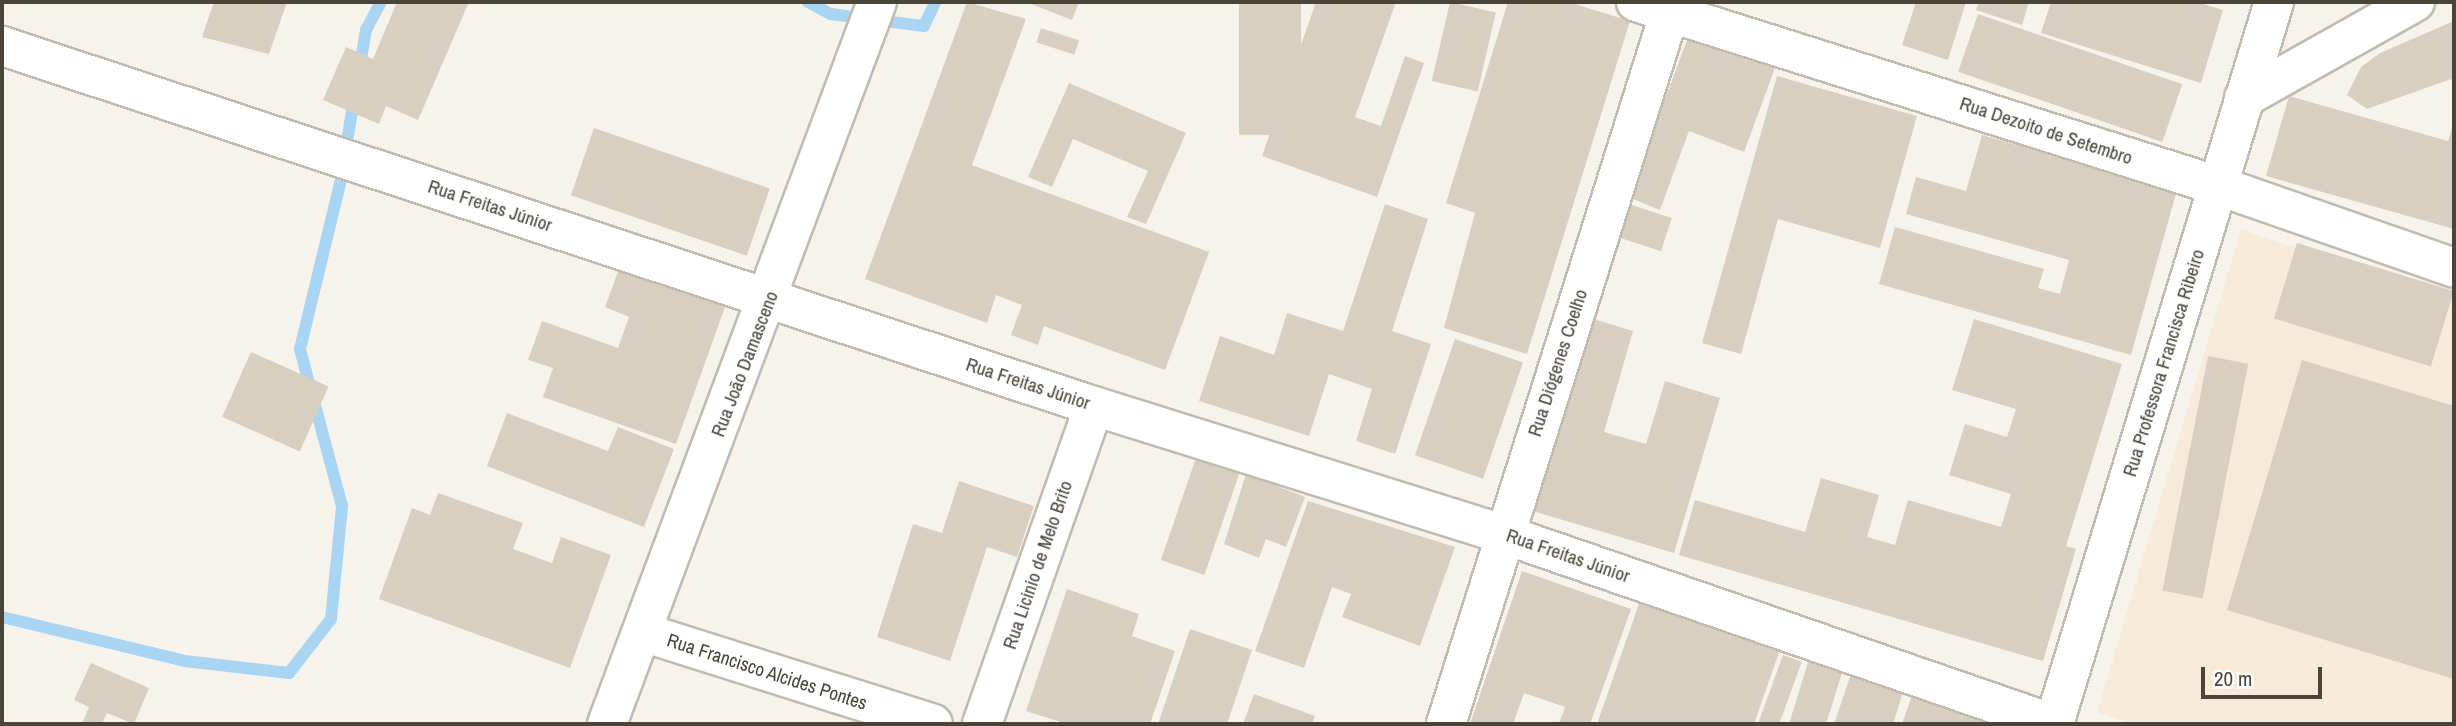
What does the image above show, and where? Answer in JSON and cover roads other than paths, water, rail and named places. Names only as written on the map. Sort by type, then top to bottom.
[{"type":"street","name":"Rua João Damasceno","points":[[607,724],[770,298],[877,2]]},
{"type":"street","name":"Rua Professora Francisca Ribeiro","points":[[2054,724],[2274,2]]},
{"type":"street","points":[[2244,98],[2415,2]]},
{"type":"street","name":"Rua Dezoito de Setembro","points":[[1660,5],[2219,186],[2454,268]]},
{"type":"street","name":"Rua Diógenes Coelho","points":[[1446,724],[1660,5]]},
{"type":"street","name":"Rua Freitas Júnior","points":[[2,46],[1094,406],[1503,534],[2054,724]]},
{"type":"street","name":"Rua Licinio de Melo Brito","points":[[982,724],[1094,406]]},
{"type":"street","name":"Rua Francisco Alcides Pontes","points":[[642,632],[933,724]]},
{"type":"waterway","points":[[359,71],[366,30],[381,2]]},
{"type":"waterway","points":[[808,2],[831,14],[924,26],[935,2]]},
{"type":"waterway","points":[[348,136],[354,99]]},
{"type":"waterway","points":[[2,617],[185,661],[289,673],[331,619],[342,506],[300,349],[341,180]]}]
